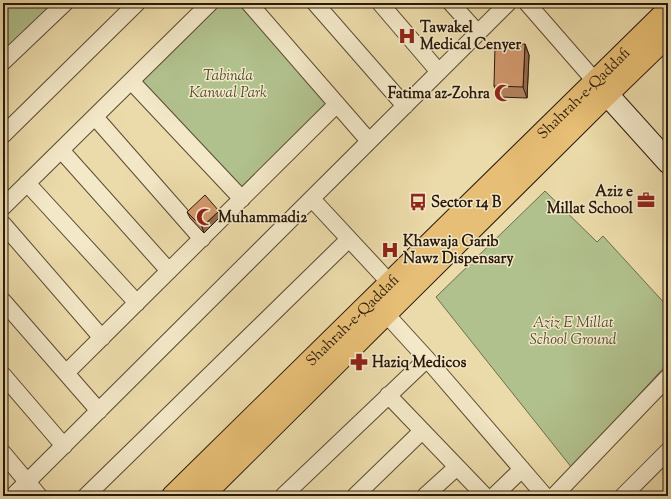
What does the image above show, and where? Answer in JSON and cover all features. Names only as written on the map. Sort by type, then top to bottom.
[{"type":"main road","name":"Shahrah-e-Qaddafi","points":[[202,496],[386,314],[601,88],[668,10]]},
{"type":"main road","name":"Shahrah-e-Qaddafi","points":[[173,496],[390,283],[601,88],[668,35]]},
{"type":"main road","points":[[601,88],[668,162]]},
{"type":"street","points":[[3,62],[65,3]]},
{"type":"street","points":[[3,135],[137,3]]},
{"type":"street","points":[[3,207],[210,3]]},
{"type":"street","points":[[249,3],[369,141]]},
{"type":"street","points":[[316,3],[405,106]]},
{"type":"street","points":[[380,3],[439,72]]},
{"type":"street","points":[[451,3],[478,33]]},
{"type":"street","points":[[13,496],[508,3]]},
{"type":"street","points":[[528,3],[601,88]]},
{"type":"street","points":[[131,81],[242,199]]},
{"type":"street","points":[[66,373],[337,104]]},
{"type":"street","points":[[95,117],[202,239]]},
{"type":"street","points":[[61,150],[169,271]]},
{"type":"street","points":[[27,183],[137,303]]},
{"type":"street","points":[[312,199],[390,283]]},
{"type":"street","points":[[3,224],[102,338]]},
{"type":"street","points":[[86,496],[349,238]]},
{"type":"street","points":[[3,301],[99,411]]},
{"type":"street","points":[[386,314],[427,359],[545,496]]},
{"type":"street","points":[[283,496],[427,359]]},
{"type":"street","points":[[3,375],[64,446]]},
{"type":"street","points":[[554,496],[668,377]]},
{"type":"street","points":[[388,395],[485,496]]},
{"type":"street","points":[[355,496],[422,431]]},
{"type":"street","points":[[623,496],[668,451]]},
{"type":"street","points":[[3,453],[39,496]]},
{"type":"street","points":[[425,496],[456,466]]},
{"type":"street","points":[[494,496],[522,469]]},
{"type":"green space","points":[[3,3],[55,3],[3,53]]},
{"type":"green space","name":"Tabinda Kanwal Park","points":[[210,3],[249,3],[337,104],[242,199],[131,81]]},
{"type":"green space","name":"Aziz E Millat School Ground","points":[[545,191],[597,242],[603,236],[668,307],[668,363],[572,468],[436,297]]},
{"type":"building","points":[[525,44],[523,87],[494,86],[495,46]]},
{"type":"building","name":"Muhammadi2","points":[[205,195],[219,211],[202,227],[187,212]]},
{"type":"place","name":"Tawakel Medical Cenyer","points":[[407,36]]},
{"type":"place","name":"Fatima az-Zohra","points":[[503,93]]},
{"type":"place","name":"Aziz e Millat School","points":[[646,200]]},
{"type":"place","name":"Sector 14 B","points":[[418,202]]},
{"type":"place","name":"Muhammadi2","points":[[205,217]]},
{"type":"place","name":"Khawaja Garib Nawz Dispensary","points":[[390,250]]},
{"type":"place","name":"Haziq Medicos","points":[[359,362]]}]
